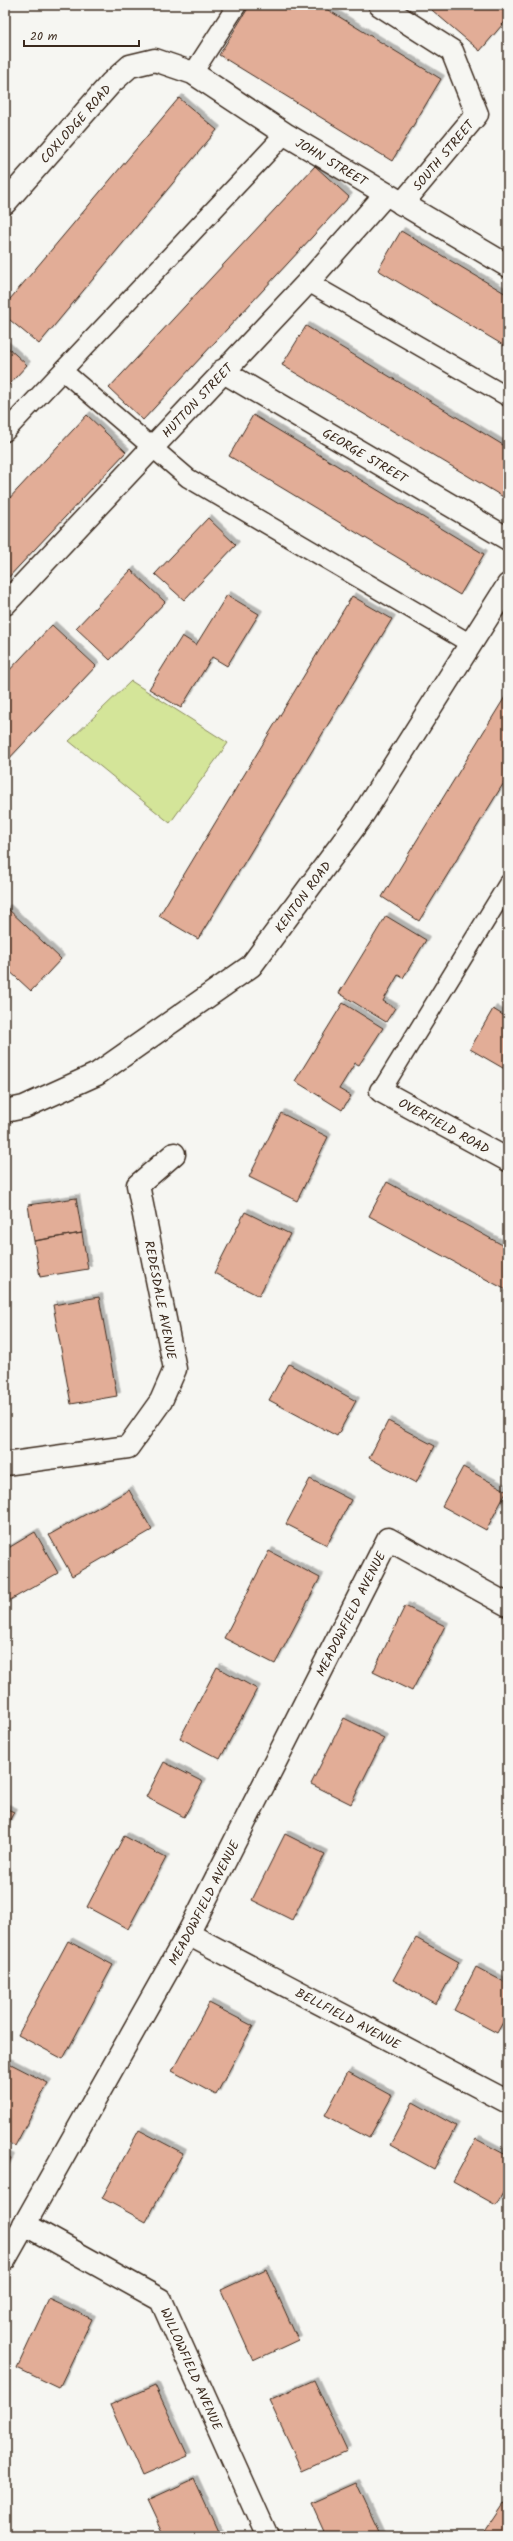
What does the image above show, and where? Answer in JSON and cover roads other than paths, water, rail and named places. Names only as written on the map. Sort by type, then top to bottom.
[{"type":"street","name":"SOUTH STREET","points":[[380,5],[452,51],[477,114],[394,199]]},
{"type":"street","name":"JOHN STREET","points":[[155,60],[193,73],[285,134],[508,266]]},
{"type":"street","name":"COXLODGE ROAD","points":[[5,203],[111,82],[130,66],[155,60]]},
{"type":"street","name":"HUTTON STREET","points":[[5,604],[222,371],[308,282],[394,199]]},
{"type":"street","name":"GEORGE STREET","points":[[222,371],[508,539]]},
{"type":"street","name":"KENTON ROAD","points":[[5,1111],[24,1107],[97,1074],[251,966],[360,819],[508,585]]},
{"type":"street","name":"OVERFIELD ROAD","points":[[381,1091],[508,1160]]},
{"type":"street","name":"REDESDALE AVENUE","points":[[5,1464],[128,1447],[161,1401],[175,1369],[138,1185],[174,1154]]},
{"type":"street","name":"MEADOWFIELD AVENUE","points":[[5,2260],[188,1934],[388,1539],[508,1605]]},
{"type":"street","name":"BELLFIELD AVENUE","points":[[188,1934],[508,2102]]},
{"type":"street","name":"WILLOWFIELD AVENUE","points":[[24,2224],[161,2300],[267,2536]]},
{"type":"lane","points":[[193,73],[237,5]]},
{"type":"lane","points":[[5,432],[285,134]]},
{"type":"lane","points":[[308,282],[508,397]]},
{"type":"lane","points":[[63,370],[151,448],[188,478],[471,644]]},
{"type":"lane","points":[[381,1091],[508,884]]}]
